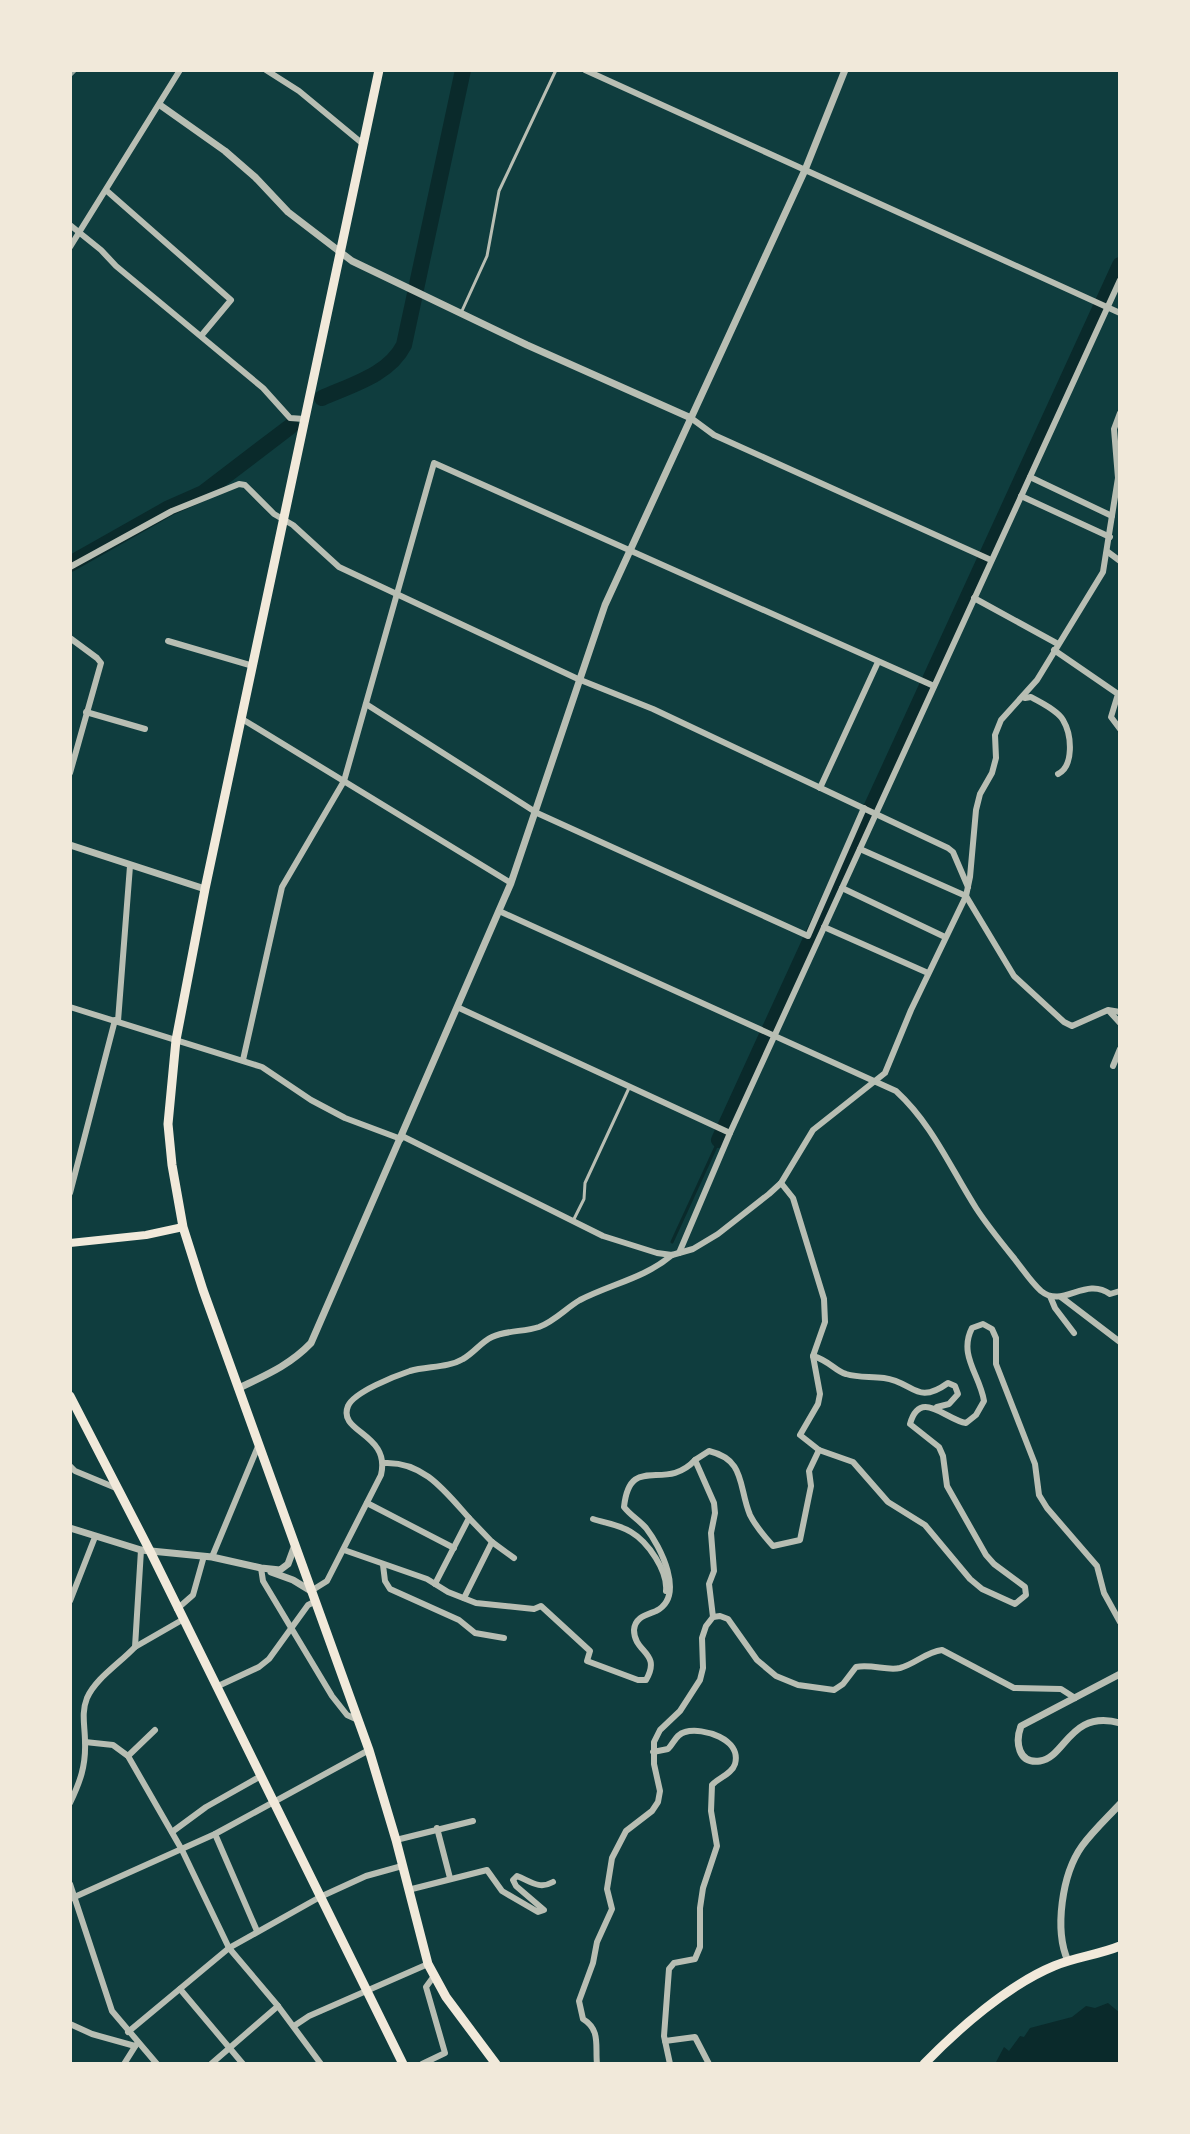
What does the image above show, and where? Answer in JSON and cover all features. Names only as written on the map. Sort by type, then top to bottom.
[{"type":"main road","points":[[379,70],[205,889],[176,1040],[168,1124],[183,1227],[369,1750],[428,1964],[446,1997],[496,2064]]},
{"type":"main road","points":[[70,1243],[146,1235],[183,1227]]},
{"type":"main road","points":[[70,1396],[403,2064]]},
{"type":"main road","points":[[924,2064],[945,2042],[988,2007],[1050,1967],[1120,1946]]},
{"type":"street","points":[[70,247],[180,70]]},
{"type":"street","points":[[266,70],[299,91],[363,144]]},
{"type":"street","points":[[585,70],[1120,313]]},
{"type":"street","points":[[239,1388],[276,1371],[311,1343],[511,883],[605,605],[805,170],[845,70]]},
{"type":"street","points":[[160,105],[225,151],[288,212],[340,253],[461,313],[691,418],[714,435],[987,559]]},
{"type":"street","points":[[107,191],[231,300],[201,336]]},
{"type":"street","points":[[70,225],[270,395],[290,418],[304,419]]},
{"type":"street","points":[[676,1254],[726,1131],[812,938],[974,598],[987,559],[1030,477],[1103,306],[1120,280]]},
{"type":"street","points":[[261,1568],[293,1580],[311,1591],[327,1581],[384,1463],[375,1442],[348,1421],[346,1412],[349,1402],[360,1392],[408,1371],[464,1359],[489,1338],[549,1323],[580,1300],[627,1282],[718,1234],[781,1183],[813,1130],[885,1073],[928,973],[966,896],[976,810],[980,794],[992,773],[996,758],[995,735],[1001,720],[1037,680],[1097,585],[1108,552],[1118,478],[1114,429],[1120,413]]},
{"type":"street","points":[[243,1060],[282,887],[344,781],[434,463],[630,548],[930,685]]},
{"type":"street","points":[[1030,477],[1112,516]]},
{"type":"street","points":[[70,567],[172,511],[239,484],[245,485],[339,567],[578,679],[653,709],[948,848],[953,852],[968,887]]},
{"type":"street","points":[[1021,496],[1110,537]]},
{"type":"street","points":[[1108,552],[1120,561]]},
{"type":"street","points":[[974,598],[1056,647],[1119,692],[1111,717],[1120,729]]},
{"type":"street","points":[[70,638],[101,663],[73,748],[70,773]]},
{"type":"street","points":[[168,641],[253,666]]},
{"type":"street","points":[[820,788],[878,662]]},
{"type":"street","points":[[1021,699],[1031,697],[1062,718],[1068,732],[1070,757],[1066,769],[1058,774]]},
{"type":"street","points":[[366,704],[537,813],[812,938]]},
{"type":"street","points":[[86,712],[145,729]]},
{"type":"street","points":[[242,719],[511,883]]},
{"type":"street","points":[[812,938],[824,927],[860,849],[870,811]]},
{"type":"street","points":[[70,845],[205,889]]},
{"type":"street","points":[[860,849],[966,896],[1014,976],[1064,1022],[1072,1026],[1108,1010],[1120,1012]]},
{"type":"street","points":[[70,1193],[72,1174],[117,1021],[130,866]]},
{"type":"street","points":[[842,888],[945,937]]},
{"type":"street","points":[[499,911],[896,1091],[935,1136],[994,1234],[1032,1281],[1050,1296],[1074,1333]]},
{"type":"street","points":[[824,927],[928,973]]},
{"type":"street","points":[[70,1007],[262,1067],[311,1100],[345,1118],[401,1137],[572,1222],[626,1244],[657,1253],[676,1254]]},
{"type":"street","points":[[457,1007],[726,1131]]},
{"type":"street","points":[[1108,1010],[1120,1023]]},
{"type":"street","points":[[1113,1066],[1120,1049]]},
{"type":"street","points":[[781,1183],[793,1198],[824,1299],[825,1322],[813,1356],[820,1394],[818,1404],[800,1435],[819,1450],[853,1462],[888,1502],[925,1525],[982,1589],[1015,1604],[1020,1602],[1026,1595],[1025,1587],[986,1555],[947,1486],[939,1447],[910,1424],[912,1416],[920,1409],[949,1404],[958,1394],[955,1386],[948,1383],[935,1392],[919,1394],[887,1378],[842,1373],[829,1361],[813,1356]]},
{"type":"street","points":[[1050,1296],[1061,1297],[1090,1287],[1102,1288],[1110,1294],[1120,1291]]},
{"type":"street","points":[[1061,1297],[1120,1342]]},
{"type":"street","points":[[937,1407],[954,1421],[966,1423],[976,1415],[984,1401],[967,1356],[967,1338],[972,1328],[983,1324],[992,1329],[996,1338],[996,1364],[1035,1464],[1039,1495],[1097,1566],[1104,1593],[1120,1622]]},
{"type":"street","points":[[177,1609],[193,1595],[259,1444]]},
{"type":"street","points":[[344,1550],[464,1598],[534,1609],[541,1606],[590,1651],[587,1661],[638,1680],[646,1680],[652,1669],[651,1663],[635,1637],[635,1625],[665,1603],[670,1572],[649,1531],[624,1507],[630,1483],[641,1476],[685,1471],[709,1451],[730,1458],[750,1514],[773,1546],[800,1540],[811,1486],[809,1471],[819,1450]]},
{"type":"street","points":[[695,1460],[714,1503],[711,1533],[714,1571],[709,1584],[713,1617]]},
{"type":"street","points":[[384,1463],[401,1462],[425,1473],[492,1542],[514,1558]]},
{"type":"street","points":[[72,1469],[116,1488]]},
{"type":"street","points":[[367,1503],[454,1548]]},
{"type":"street","points":[[435,1584],[469,1518]]},
{"type":"street","points":[[593,1519],[629,1530],[645,1545],[664,1574],[665,1603]]},
{"type":"street","points":[[70,1528],[145,1550],[280,1570],[288,1564],[295,1545]]},
{"type":"street","points":[[70,1601],[95,1537]]},
{"type":"street","points":[[464,1598],[492,1542]]},
{"type":"street","points":[[135,1647],[145,1550]]},
{"type":"street","points":[[383,1565],[385,1581],[390,1589],[459,1620],[475,1633],[504,1638]]},
{"type":"street","points":[[261,1568],[263,1581],[332,1696],[347,1715],[358,1720]]},
{"type":"street","points":[[216,1687],[259,1667],[269,1659],[308,1605],[314,1602]]},
{"type":"street","points":[[597,2064],[597,2036],[593,2027],[583,2019],[579,2001],[597,1942],[612,1909],[607,1889],[608,1874],[618,1842],[658,1802],[660,1791],[654,1742],[660,1730],[680,1711],[700,1680],[703,1668],[702,1638],[713,1617],[728,1619],[757,1660],[776,1676],[798,1685],[834,1690],[856,1667],[869,1664],[896,1669],[932,1651],[942,1650],[1014,1688],[1061,1689],[1075,1698]]},
{"type":"street","points":[[70,1803],[83,1776],[85,1742],[82,1714],[92,1688],[135,1647],[182,1620]]},
{"type":"street","points":[[1120,1674],[1021,1726],[1016,1738],[1019,1751],[1029,1759],[1040,1761],[1050,1757],[1067,1736],[1079,1728],[1109,1720],[1120,1723]]},
{"type":"street","points":[[128,1756],[155,1730]]},
{"type":"street","points":[[653,1752],[668,1749],[677,1735],[683,1732],[702,1730],[725,1740],[736,1762],[712,1785],[711,1811],[717,1846],[703,1888],[700,1947],[695,1959],[674,1963],[669,1969],[665,2041],[670,2064]]},
{"type":"street","points":[[85,1742],[113,1745],[128,1756],[182,1850],[229,1948],[294,2026],[321,2064]]},
{"type":"street","points":[[72,1898],[215,1834],[369,1750]]},
{"type":"street","points":[[172,1832],[206,1807],[261,1776]]},
{"type":"street","points":[[1068,1961],[1062,1945],[1060,1924],[1069,1870],[1081,1848],[1120,1804]]},
{"type":"street","points":[[396,1840],[473,1821]]},
{"type":"street","points":[[437,1828],[450,1878]]},
{"type":"street","points":[[215,1834],[257,1931]]},
{"type":"street","points":[[128,2032],[229,1948],[257,1931],[366,1876],[402,1866]]},
{"type":"street","points":[[408,1890],[487,1870],[502,1891],[538,1912],[544,1910],[513,1880],[517,1876],[538,1886],[553,1882]]},
{"type":"street","points":[[70,1884],[72,1898],[112,2011],[157,2064]]},
{"type":"street","points":[[294,2026],[309,2016],[428,1964]]},
{"type":"street","points":[[422,2064],[445,2053],[426,1987],[434,1976]]},
{"type":"street","points":[[180,1989],[243,2064]]},
{"type":"street","points":[[211,2064],[278,2006]]},
{"type":"street","points":[[70,2024],[92,2034],[137,2044]]},
{"type":"street","points":[[665,2041],[695,2037],[709,2064]]},
{"type":"street","points":[[124,2064],[137,2044]]},
{"type":"lane","points":[[461,313],[487,256],[499,191],[556,70]]},
{"type":"lane","points":[[572,1222],[584,1199],[585,1183],[629,1088]]},
{"type":"water","points":[[1108,2003],[1120,2013],[1120,2064],[995,2064],[1004,2047],[1009,2051],[1030,2028],[1072,2017],[1086,2006],[1095,2008]]},
{"type":"waterway","points":[[322,398],[379,372],[404,345],[463,70]]},
{"type":"waterway","points":[[719,1140],[1120,265]]},
{"type":"waterway","points":[[70,564],[169,508],[203,493],[291,426]]},
{"type":"waterway","points":[[672,1242],[719,1140]]},
{"type":"railway","points":[[70,76],[76,70]]}]
